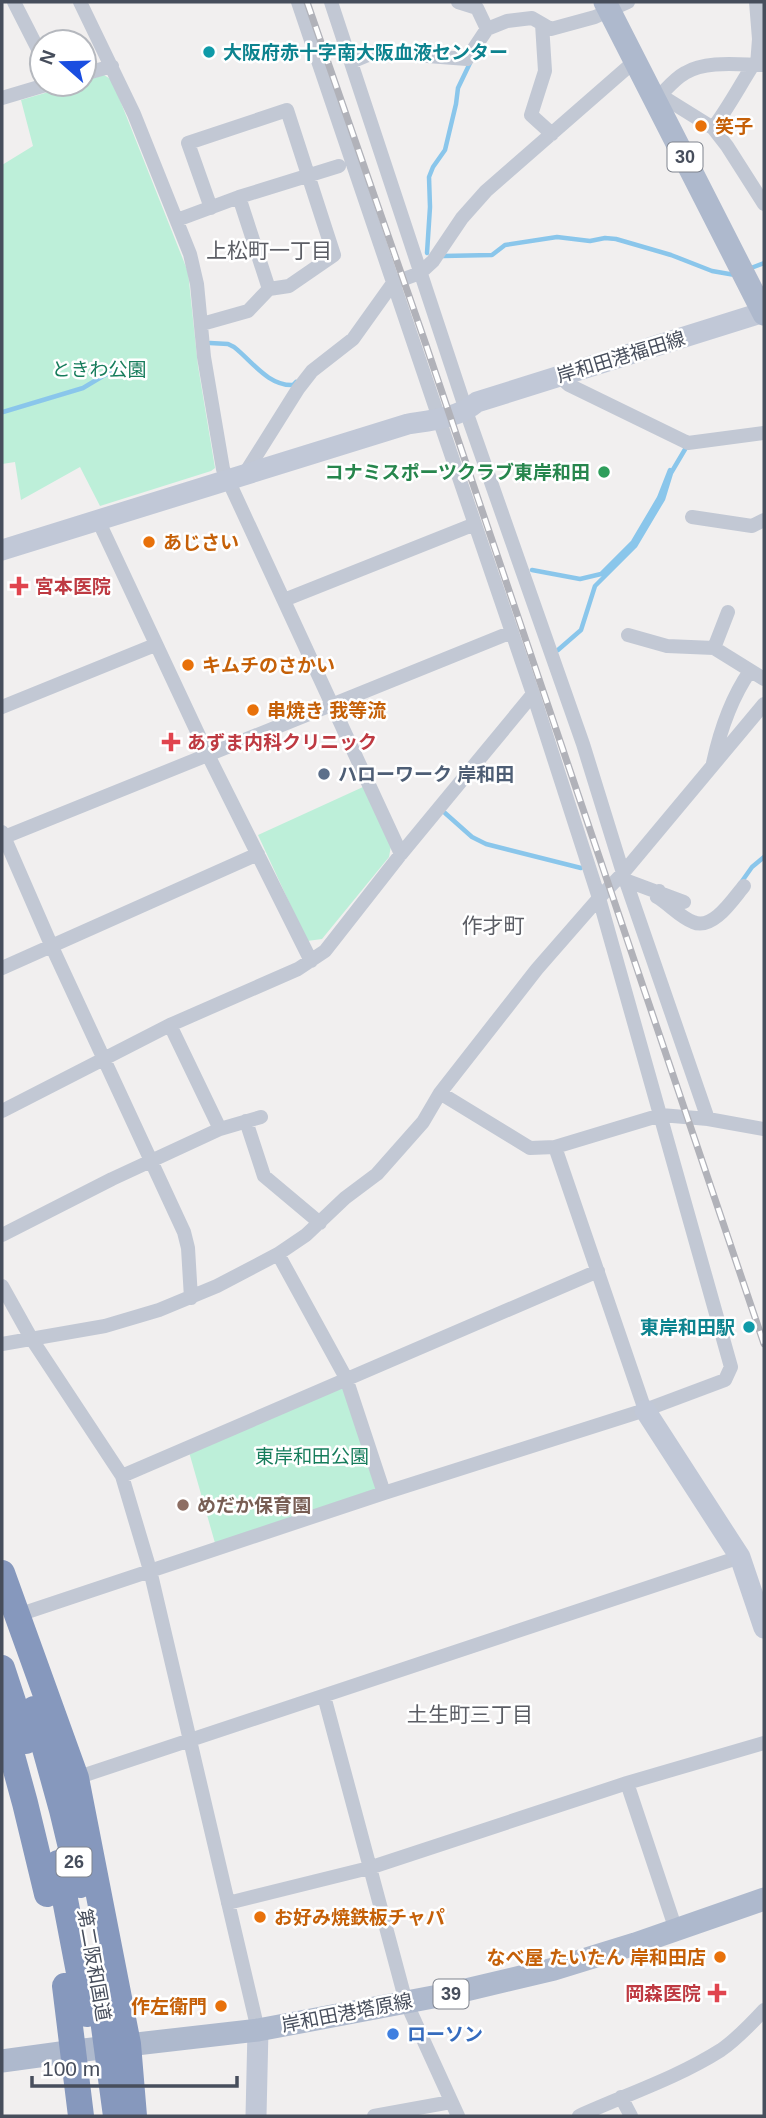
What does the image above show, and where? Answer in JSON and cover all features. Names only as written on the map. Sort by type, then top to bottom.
[{"type":"highway","name":"26","points":[[2,1573],[10,1615],[76,1777],[128,2044],[134,2116]]},
{"type":"highway","name":"第二阪和国道","points":[[10,1615],[62,1810],[84,1906],[107,2035],[116,2116]]},
{"type":"highway","name":"第二阪和国道","points":[[2,1668],[20,1719],[61,1875],[85,2003],[99,2116]]},
{"type":"highway","name":"26","points":[[2,1719],[42,1870],[66,1992],[81,2116]]},
{"type":"main road","name":"30","points":[[614,4],[636,60],[658,97],[764,313]]},
{"type":"main road","name":"岸和田港塔原線","points":[[2,2061],[258,2030],[449,1994],[554,1969],[764,1899]]},
{"type":"street","points":[[14,2],[28,30]]},
{"type":"street","points":[[80,2],[134,114],[193,265],[209,394],[223,469],[235,477],[330,705],[401,854]]},
{"type":"street","points":[[10,1615],[645,1410],[726,1380],[731,1367],[599,898],[533,694],[298,2]]},
{"type":"street","points":[[331,2],[420,273],[469,404],[583,744],[624,877],[708,1119]]},
{"type":"street","points":[[458,2],[477,8],[487,29]]},
{"type":"street","points":[[713,128],[733,102],[735,93],[758,65],[757,2]]},
{"type":"street","points":[[351,62],[375,52],[467,59],[487,29],[507,21],[531,18],[551,29],[595,17],[614,4]]},
{"type":"street","points":[[542,24],[545,71],[531,115],[552,134]]},
{"type":"street","points":[[235,477],[312,371],[353,339],[393,283],[420,273],[433,261],[462,218],[486,191],[636,60]]},
{"type":"street","points":[[758,65],[713,65],[692,69],[682,74],[658,97],[713,128],[764,203]]},
{"type":"street","points":[[98,70],[112,66]]},
{"type":"street","points":[[2,98],[28,90]]},
{"type":"street","points":[[202,324],[248,311],[269,289],[289,286],[334,255],[287,110],[188,143],[211,208]]},
{"type":"street","points":[[177,220],[239,197],[339,166]]},
{"type":"street","points":[[239,197],[269,289]]},
{"type":"street","name":"岸和田港福田線","points":[[2,550],[764,313]]},
{"type":"street","points":[[559,376],[569,385],[688,443],[764,433]]},
{"type":"street","points":[[692,517],[751,526],[764,520]]},
{"type":"street","points":[[98,520],[155,645],[310,961]]},
{"type":"street","points":[[284,600],[475,524]]},
{"type":"street","points":[[714,649],[728,612]]},
{"type":"street","points":[[191,1298],[188,1248],[184,1232],[149,1161],[3,836],[512,632]]},
{"type":"street","points":[[628,635],[667,646],[714,649],[764,679]]},
{"type":"street","points":[[2,707],[155,645]]},
{"type":"street","points":[[711,767],[740,685],[750,671]]},
{"type":"street","points":[[2,1111],[170,1025],[298,969],[325,951],[533,694]]},
{"type":"street","points":[[2,1344],[105,1326],[191,1298],[278,1254],[320,1223],[345,1198],[376,1174],[424,1122],[440,1093],[537,970],[599,898],[624,877],[764,704]]},
{"type":"street","points":[[2,968],[258,854]]},
{"type":"street","points":[[624,877],[658,894],[684,902]]},
{"type":"street","points":[[658,894],[691,922],[700,924],[710,922],[744,886]]},
{"type":"street","points":[[170,1025],[220,1129]]},
{"type":"street","points":[[440,1093],[530,1148],[555,1147],[661,1115],[708,1119],[764,1129]]},
{"type":"street","points":[[2,1234],[149,1161],[220,1129],[253,1119],[264,1176],[320,1223]]},
{"type":"street","points":[[555,1147],[645,1410],[740,1557],[764,1628]]},
{"type":"street","points":[[278,1254],[346,1378],[384,1493]]},
{"type":"street","points":[[122,1476],[598,1271]]},
{"type":"street","points":[[2,1286],[31,1338],[122,1476],[150,1570],[258,2030],[256,2116]]},
{"type":"street","points":[[76,1777],[740,1557]]},
{"type":"street","points":[[324,1696],[406,2002],[458,2116]]},
{"type":"street","points":[[228,1903],[369,1868],[626,1783],[764,1743]]},
{"type":"street","points":[[626,1783],[676,1930]]},
{"type":"street","points":[[579,2116],[700,2062],[723,2048],[764,2010]]},
{"type":"street","points":[[621,2097],[631,2116]]},
{"type":"street","points":[[374,2116],[451,2102]]},
{"type":"green space","name":"ときわ公園","points":[[104,75],[112,80],[188,272],[198,366],[215,468],[100,506],[80,467],[21,500],[15,462],[2,464],[2,165],[33,146],[21,100],[98,98],[98,77]]},
{"type":"green space","points":[[363,787],[391,846],[389,857],[322,939],[307,941],[258,835]]},
{"type":"green space","name":"東岸和田公園","points":[[345,1385],[377,1489],[215,1543],[189,1452]]},
{"type":"waterway","points":[[427,253],[429,177],[445,150],[458,88],[470,63]]},
{"type":"waterway","points":[[443,256],[492,255],[505,245],[557,237],[590,241],[605,238],[671,255],[712,271],[735,275]]},
{"type":"waterway","points":[[751,268],[764,263]]},
{"type":"waterway","points":[[210,343],[234,347],[261,372],[276,381],[293,385],[296,382]]},
{"type":"waterway","points":[[3,412],[83,388],[103,376],[132,365]]},
{"type":"waterway","points":[[558,650],[581,630],[595,586],[635,546],[663,499],[671,473],[687,446]]},
{"type":"waterway","points":[[532,570],[580,579],[601,574],[633,542],[659,498],[670,470]]},
{"type":"waterway","points":[[445,813],[472,837],[486,844],[581,868]]},
{"type":"waterway","points":[[740,884],[752,867],[764,857]]},
{"type":"railway","points":[[307,2],[764,1344]]},
{"type":"place","name":"大阪府赤十字南大阪血液センター","points":[[209,52]]},
{"type":"place","name":"笑子","points":[[701,126]]},
{"type":"place","name":"コナミスポーツクラブ東岸和田","points":[[604,472]]},
{"type":"place","name":"あじさい","points":[[149,542]]},
{"type":"place","name":"宮本医院","points":[[19,586]]},
{"type":"place","name":"キムチのさかい","points":[[188,665]]},
{"type":"place","name":"串焼き 我等流","points":[[253,710]]},
{"type":"place","name":"あずま内科クリニック","points":[[171,742]]},
{"type":"place","name":"ハローワーク 岸和田","points":[[324,774]]},
{"type":"place","name":"東岸和田駅","points":[[749,1327]]},
{"type":"place","name":"めだか保育園","points":[[183,1505]]},
{"type":"place","name":"お好み焼鉄板チャパ","points":[[260,1917]]},
{"type":"place","name":"なべ屋 たいたん 岸和田店","points":[[720,1957]]},
{"type":"place","name":"岡森医院","points":[[717,1993]]},
{"type":"place","name":"作左衛門","points":[[221,2006]]},
{"type":"place","name":"ローソン","points":[[393,2034]]},
{"type":"district","name":"上松町一丁目","points":[[269,250]]},
{"type":"district","name":"作才町","points":[[493,925]]},
{"type":"district","name":"土生町三丁目","points":[[470,1714]]}]
